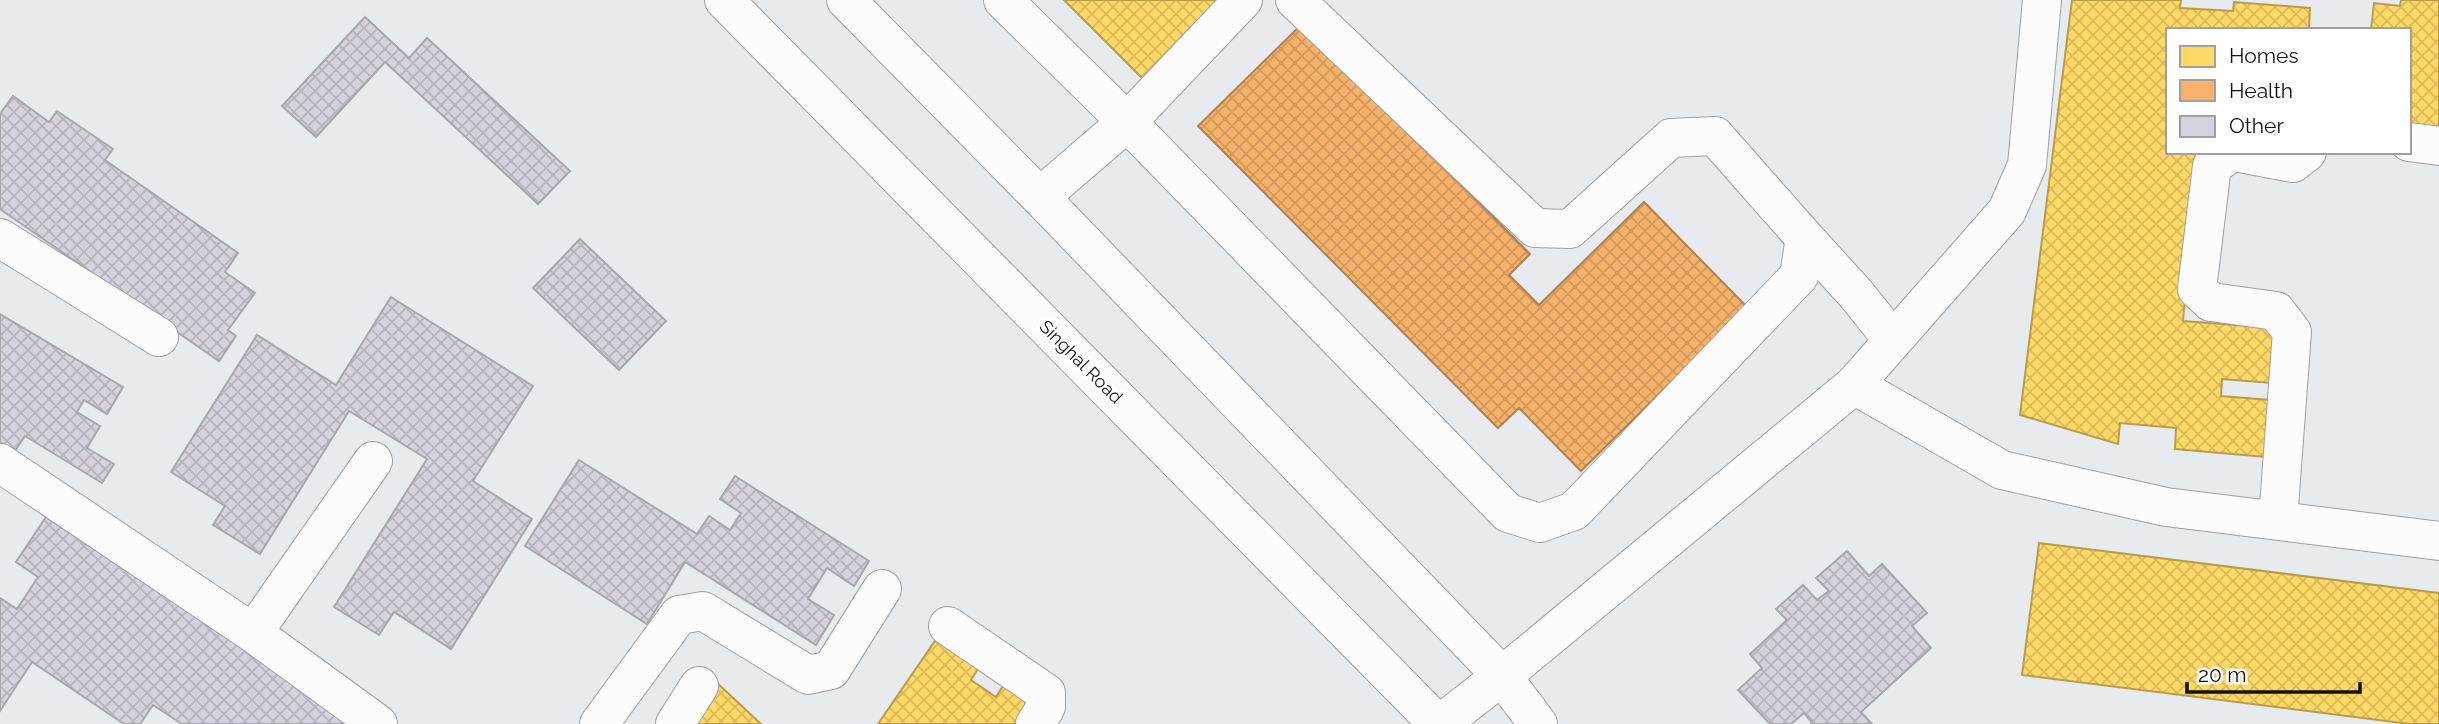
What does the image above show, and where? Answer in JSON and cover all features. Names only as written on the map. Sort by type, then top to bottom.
[{"type":"street","name":"Singhal Road","points":[[724,0],[1439,724]]},
{"type":"street","points":[[846,0],[1502,676],[1538,724]]},
{"type":"street","points":[[1003,0],[1127,122],[1508,513],[1540,523],[1574,511],[1799,276],[1805,238]]},
{"type":"street","points":[[1040,197],[1127,122],[1243,0]]},
{"type":"street","points":[[1295,0],[1535,228],[1570,229],[1671,138],[1715,136],[1856,294],[1893,340]]},
{"type":"street","points":[[1439,724],[1502,676],[1854,385],[2007,211],[2027,164],[2042,0]]},
{"type":"street","points":[[2411,142],[2439,146]]},
{"type":"street","points":[[2231,154],[2212,166],[2197,289],[2211,302],[2276,311],[2292,332],[2278,520]]},
{"type":"street","points":[[2245,154],[2293,163],[2304,154]]},
{"type":"street","points":[[0,238],[159,337]]},
{"type":"street","points":[[1854,385],[2002,470],[2166,507],[2439,541]]},
{"type":"street","points":[[253,633],[373,461]]},
{"type":"street","points":[[0,463],[253,633],[378,724]]},
{"type":"street","points":[[599,724],[679,615],[703,611],[808,675],[831,670],[882,590]]},
{"type":"street","points":[[948,626],[1046,693],[1046,707],[1035,724]]},
{"type":"street","points":[[675,724],[699,686]]},
{"type":"building: Homes","points":[[1064,0],[1232,0],[1148,84]]},
{"type":"building: Homes","points":[[2072,0],[2181,0],[2180,8],[2233,11],[2234,2],[2310,8],[2309,28],[2166,28],[2166,154],[2197,154],[2183,321],[2276,328],[2271,383],[2222,379],[2221,396],[2270,400],[2266,457],[2175,449],[2176,428],[2120,423],[2118,444],[2020,415]]},
{"type":"building: Homes","points":[[2401,0],[2439,0],[2439,138],[2411,134],[2411,28],[2371,28],[2374,3],[2400,6]]},
{"type":"building: Homes","points":[[2039,543],[2439,593],[2439,724],[2410,724],[2022,675]]},
{"type":"building: Homes","points":[[939,635],[981,664],[971,680],[996,697],[1006,681],[1039,703],[1024,724],[878,724]]},
{"type":"building: Homes","points":[[716,682],[761,724],[696,724]]},
{"type":"building: Health","points":[[1302,24],[1530,254],[1509,275],[1539,305],[1644,202],[1747,307],[1581,471],[1519,408],[1498,428],[1198,126]]},
{"type":"building: Other","points":[[365,17],[409,58],[427,38],[570,171],[538,204],[385,62],[316,137],[282,106]]},
{"type":"building: Other","points":[[13,96],[49,122],[57,111],[113,149],[105,160],[238,253],[225,272],[255,293],[228,330],[236,336],[219,361],[0,209],[0,114]]},
{"type":"building: Other","points":[[580,239],[666,321],[619,370],[533,288]]},
{"type":"building: Other","points":[[391,297],[533,386],[473,481],[532,519],[451,649],[394,612],[379,635],[334,607],[427,459],[349,411],[260,554],[213,525],[225,506],[171,472],[257,335],[336,385]]},
{"type":"building: Other","points":[[0,314],[123,387],[107,414],[84,400],[77,412],[100,426],[87,448],[114,464],[102,483],[25,436],[15,451],[0,442]]},
{"type":"building: Other","points":[[579,460],[697,534],[709,516],[730,530],[741,513],[720,499],[735,476],[869,561],[854,586],[827,568],[808,599],[834,615],[816,645],[685,562],[647,624],[525,546]]},
{"type":"building: Other","points":[[46,517],[357,724],[182,724],[153,705],[140,724],[124,724],[32,662],[0,711],[0,598],[17,609],[38,577],[16,562]]},
{"type":"building: Other","points":[[1847,551],[1869,576],[1882,564],[1927,613],[1912,626],[1931,648],[1861,712],[1872,724],[1811,724],[1804,713],[1791,724],[1770,724],[1738,690],[1762,668],[1750,654],[1787,620],[1776,609],[1803,585],[1817,600],[1829,591],[1816,578]]}]
